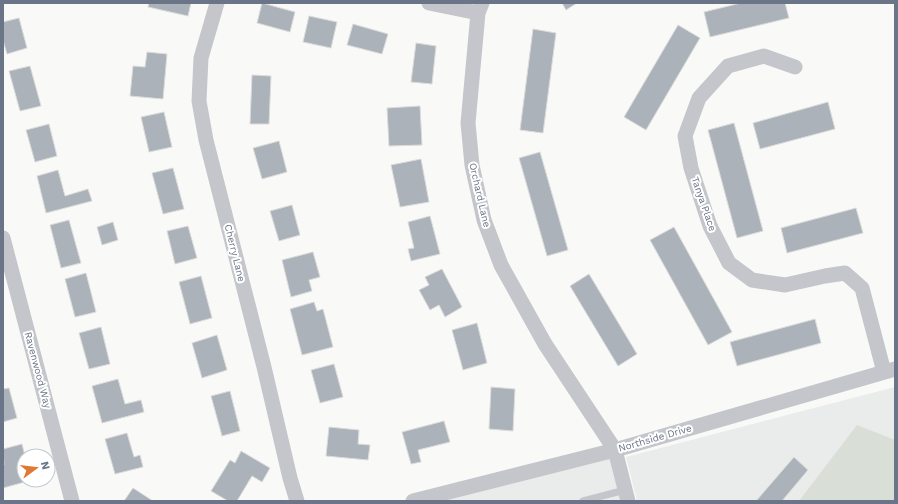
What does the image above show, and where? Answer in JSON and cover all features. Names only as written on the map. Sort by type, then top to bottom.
[{"type":"street","name":"Cherry Lane","points":[[217,3],[201,58],[199,101],[206,140],[297,501]]},
{"type":"street","points":[[429,3],[480,8]]},
{"type":"street","name":"Orchard Lane","points":[[480,8],[468,123],[472,165],[484,220],[501,265],[538,331],[615,450],[627,496]]},
{"type":"street","name":"Tanya Place","points":[[795,67],[764,56],[728,66],[699,98],[685,136],[691,168],[710,226],[729,263],[752,280],[785,285],[845,273],[862,288],[890,370]]},
{"type":"street","name":"Ravenwood Way","points":[[3,238],[72,501]]},
{"type":"street","name":"Northside Drive","points":[[413,501],[615,450],[890,370]]},
{"type":"lane","points":[[583,501],[627,496]]},
{"type":"shaded area","points":[[895,387],[895,501],[637,501],[626,457]]},
{"type":"shaded area","points":[[857,425],[895,440],[895,501],[799,501]]},
{"type":"shaded area","points":[[610,458],[621,501],[440,501]]},
{"type":"building","points":[[149,3],[191,3],[188,16],[148,7]]},
{"type":"building","points":[[262,3],[295,12],[290,32],[257,23]]},
{"type":"building","points":[[562,3],[577,3],[566,10]]},
{"type":"building","points":[[741,3],[785,3],[789,18],[710,37],[704,12]]},
{"type":"building","points":[[309,16],[337,22],[331,48],[303,42]]},
{"type":"building","points":[[19,18],[27,48],[7,54],[3,40],[3,22]]},
{"type":"building","points":[[353,24],[388,34],[382,54],[347,45]]},
{"type":"building","points":[[678,25],[700,38],[646,130],[624,117]]},
{"type":"building","points":[[533,29],[556,33],[543,133],[520,130]]},
{"type":"building","points":[[416,43],[436,46],[432,84],[411,82]]},
{"type":"building","points":[[147,52],[167,54],[163,99],[130,96],[133,66],[145,67]]},
{"type":"building","points":[[30,66],[41,106],[20,111],[9,71]]},
{"type":"building","points":[[252,75],[271,76],[269,124],[250,124]]},
{"type":"building","points":[[828,102],[835,129],[760,149],[753,123]]},
{"type":"building","points":[[420,106],[422,145],[389,146],[387,108]]},
{"type":"building","points":[[164,112],[172,147],[149,152],[141,117]]},
{"type":"building","points":[[734,123],[763,231],[737,238],[708,130]]},
{"type":"building","points":[[49,124],[57,156],[35,162],[26,130]]},
{"type":"building","points":[[279,141],[287,172],[262,179],[253,148]]},
{"type":"building","points":[[540,152],[568,250],[547,256],[519,158]]},
{"type":"building","points":[[421,159],[429,202],[400,207],[391,165]]},
{"type":"building","points":[[173,168],[184,209],[163,214],[152,173]]},
{"type":"building","points":[[58,170],[65,196],[88,189],[92,201],[46,213],[37,176]]},
{"type":"building","points":[[292,205],[300,235],[279,241],[270,211]]},
{"type":"building","points":[[856,208],[863,233],[787,253],[781,228]]},
{"type":"building","points":[[430,216],[440,254],[411,261],[408,249],[414,248],[408,222]]},
{"type":"building","points":[[69,220],[81,263],[61,268],[50,225]]},
{"type":"building","points":[[113,222],[118,240],[102,245],[97,227]]},
{"type":"building","points":[[188,226],[197,258],[175,264],[167,231]]},
{"type":"building","points":[[674,227],[732,332],[708,345],[650,240]]},
{"type":"building","points":[[313,252],[320,277],[309,280],[312,291],[291,297],[282,260]]},
{"type":"building","points":[[442,269],[462,307],[445,317],[439,305],[430,310],[419,290],[429,285],[425,277]]},
{"type":"building","points":[[86,273],[96,312],[75,317],[65,279]]},
{"type":"building","points":[[589,274],[637,354],[618,366],[570,286]]},
{"type":"building","points":[[201,276],[212,318],[190,324],[179,282]]},
{"type":"building","points":[[314,302],[317,311],[323,309],[333,347],[302,355],[290,309]]},
{"type":"building","points":[[815,319],[821,343],[737,366],[730,342]]},
{"type":"building","points":[[477,323],[487,363],[463,370],[452,330]]},
{"type":"building","points":[[101,327],[110,364],[89,369],[79,333]]},
{"type":"building","points":[[217,335],[227,370],[202,378],[192,343]]},
{"type":"building","points":[[334,364],[343,397],[320,403],[311,370]]},
{"type":"building","points":[[118,379],[125,404],[141,400],[144,412],[102,423],[92,386]]},
{"type":"building","points":[[491,387],[515,389],[513,431],[489,429]]},
{"type":"building","points":[[9,388],[17,418],[3,422],[3,389]]},
{"type":"building","points":[[230,391],[240,431],[222,436],[211,396]]},
{"type":"building","points":[[444,421],[450,442],[418,450],[421,462],[411,464],[402,432]]},
{"type":"building","points":[[329,427],[359,430],[358,444],[370,445],[368,460],[326,456]]},
{"type":"building","points":[[127,433],[134,457],[140,455],[143,467],[115,474],[105,439]]},
{"type":"building","points":[[22,444],[23,448],[16,448],[16,484],[3,488],[4,465],[3,449]]},
{"type":"building","points":[[241,451],[270,468],[262,482],[252,476],[237,501],[228,501],[211,491],[230,460],[235,463]]},
{"type":"building","points":[[794,457],[808,470],[782,501],[756,501]]},
{"type":"building","points":[[133,488],[153,501],[124,501]]}]
